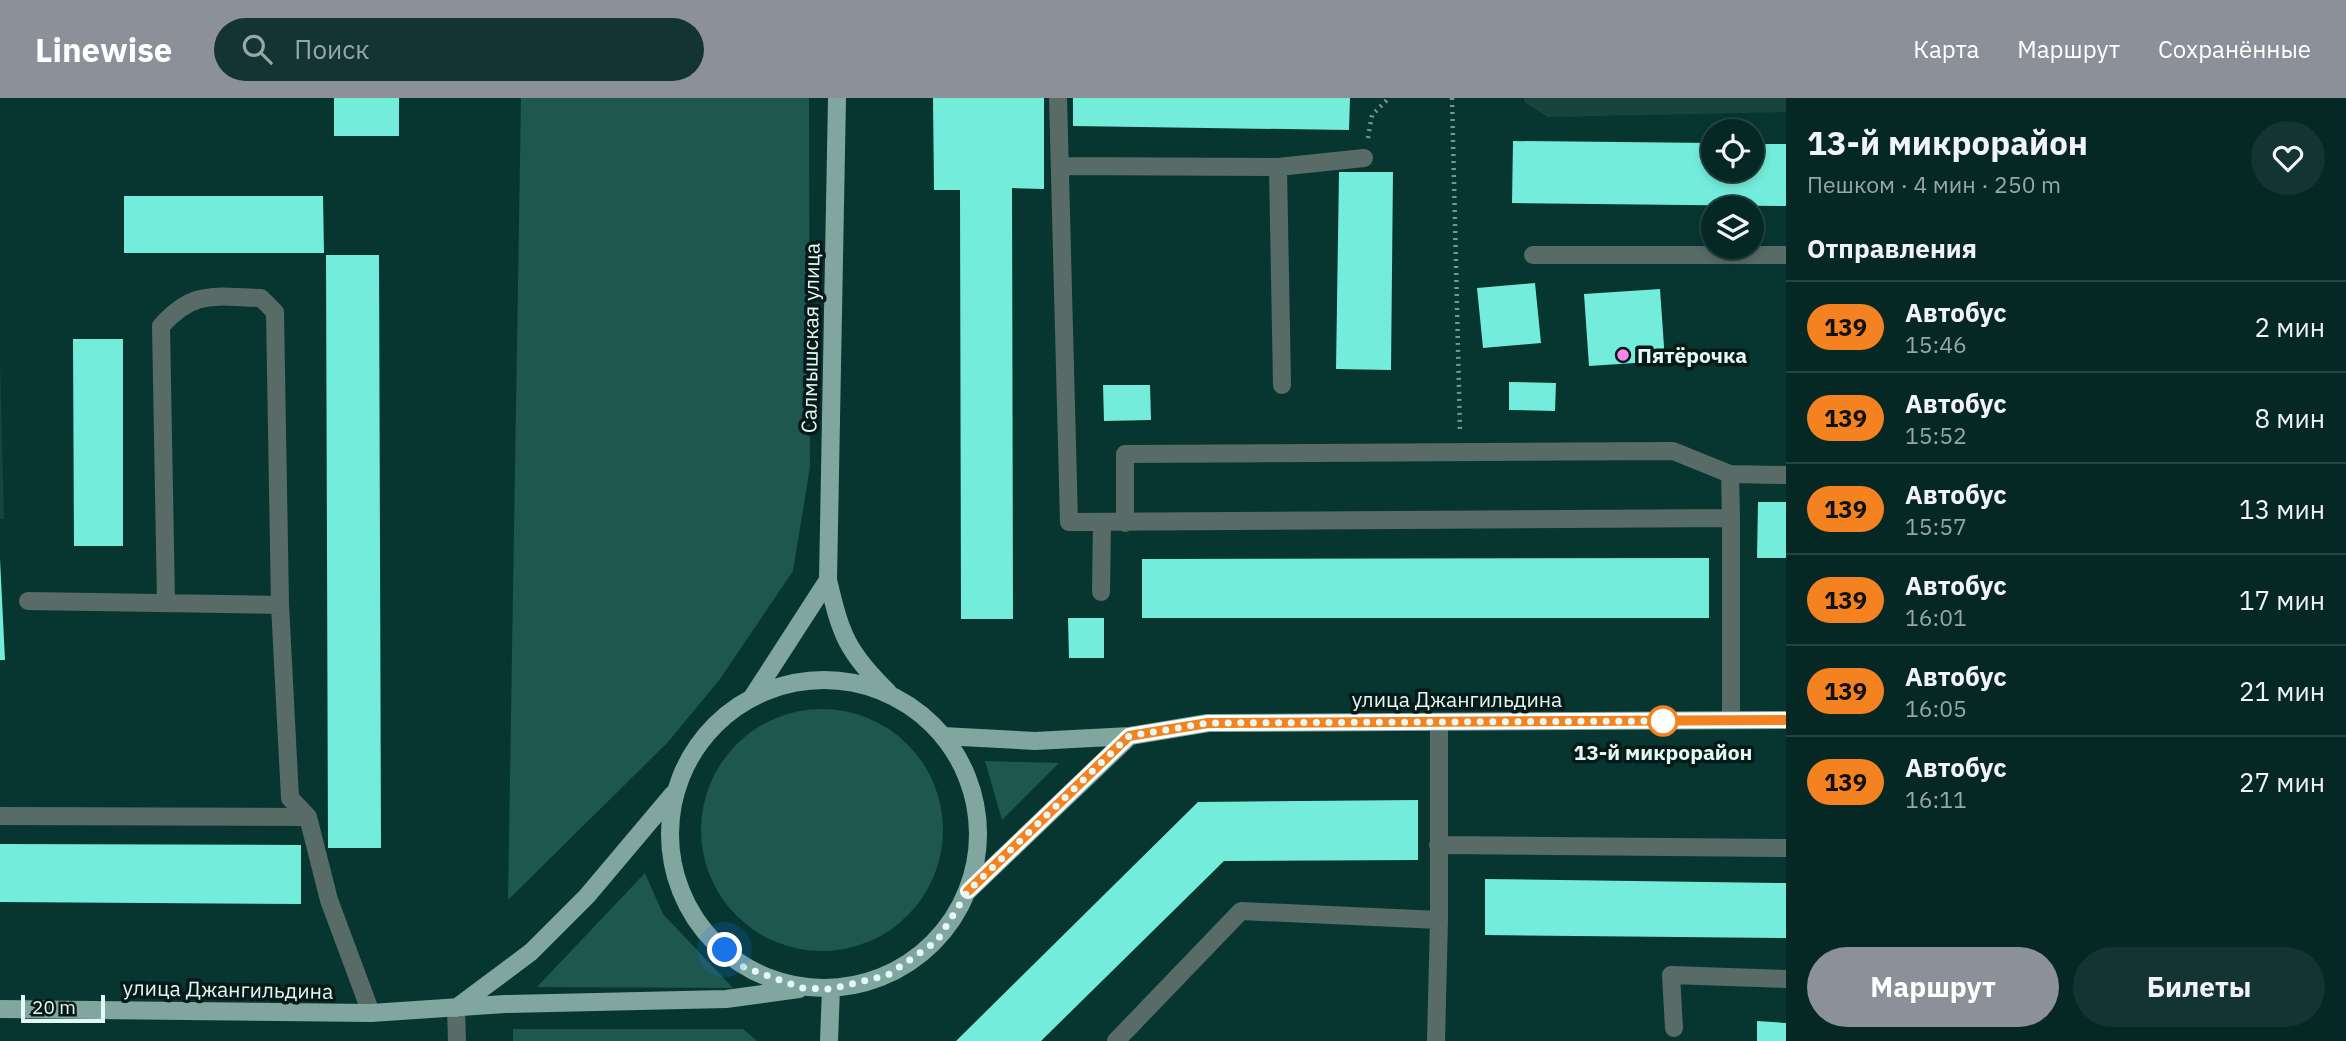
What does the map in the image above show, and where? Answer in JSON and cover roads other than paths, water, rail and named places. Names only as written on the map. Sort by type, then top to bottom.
[{"type":"main road","name":"Салмышская улица","points":[[837,98],[828,580],[840,632],[857,662],[890,694],[943,736]]},
{"type":"main road","points":[[753,696],[828,580]]},
{"type":"main road","points":[[456,1009],[531,951],[587,896],[673,794],[690,754],[718,721],[753,696],[798,681],[845,680],[890,694]]},
{"type":"main road","name":"улица Джангильдина","points":[[943,736],[1035,741],[1129,736],[1208,723],[1786,720]]},
{"type":"main road","points":[[943,736],[970,783],[979,837],[968,891]]},
{"type":"main road","points":[[673,794],[670,859],[694,920],[741,966],[802,988],[831,989],[888,975],[937,941],[968,891],[1129,736]]},
{"type":"main road","name":"улица Джангильдина","points":[[0,1009],[370,1013],[505,1004],[726,999],[802,988]]},
{"type":"main road","points":[[829,1041],[831,989]]},
{"type":"lane","points":[[1058,98],[1069,522],[1731,518]]},
{"type":"lane","points":[[1060,166],[1278,167],[1364,158]]},
{"type":"lane","points":[[1278,167],[1282,386]]},
{"type":"lane","points":[[1533,255],[1786,255]]},
{"type":"lane","points":[[166,602],[161,326],[174,311],[201,296],[261,298],[275,312],[280,605],[290,799],[308,817],[329,900],[370,1013]]},
{"type":"lane","points":[[1125,523],[1125,454],[1673,451],[1730,474],[1786,475]]},
{"type":"lane","points":[[1730,474],[1731,720]]},
{"type":"lane","points":[[1101,593],[1102,523]]},
{"type":"lane","points":[[28,601],[280,605]]},
{"type":"lane","points":[[1436,1041],[1439,722]]},
{"type":"lane","points":[[0,816],[308,817]]},
{"type":"lane","points":[[1438,845],[1786,848]]},
{"type":"lane","points":[[1116,1041],[1241,911],[1439,920]]},
{"type":"lane","points":[[1674,1028],[1671,975],[1786,979]]},
{"type":"lane","points":[[456,1009],[457,1041]]},
{"type":"place","name":"Пятёрочка","points":[[1623,355]]},
{"type":"place","name":"13-й микрорайон","points":[[1663,721]]}]
